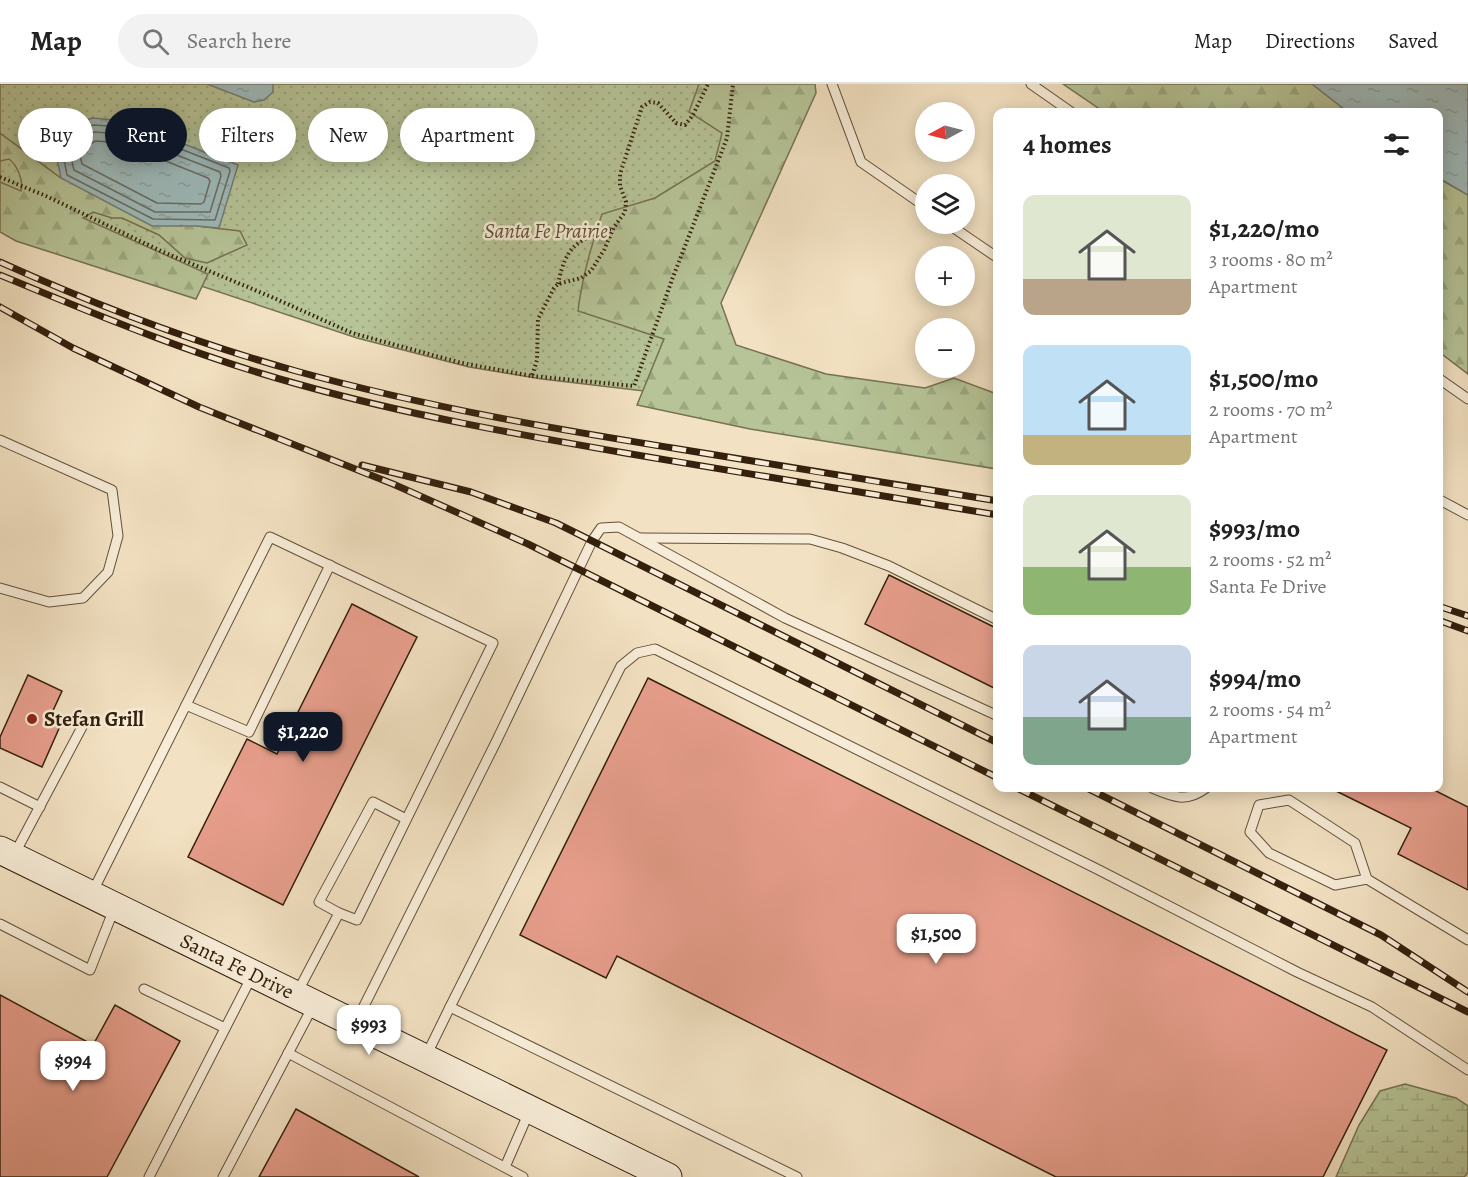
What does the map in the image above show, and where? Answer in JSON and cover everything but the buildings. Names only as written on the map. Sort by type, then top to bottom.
[{"type":"street","name":"Santa Fe Drive","points":[[7,853],[668,1177]]},
{"type":"lane","points":[[832,84],[861,162],[915,199]]},
{"type":"lane","points":[[1031,84],[1065,108]]},
{"type":"lane","points":[[963,234],[993,255]]},
{"type":"lane","points":[[1443,382],[1468,399]]},
{"type":"lane","points":[[0,440],[112,490],[118,536],[108,572],[83,598],[49,603],[0,588]]},
{"type":"lane","points":[[1443,502],[1468,514]]},
{"type":"lane","points":[[355,1024],[496,742],[592,541],[601,528],[619,527],[785,618],[993,714]]},
{"type":"lane","points":[[91,895],[270,537],[493,643],[357,920],[319,902],[373,802],[406,819]]},
{"type":"lane","points":[[639,538],[810,539],[842,548],[889,566],[993,618]]},
{"type":"lane","points":[[186,705],[249,732],[330,565]]},
{"type":"lane","points":[[424,1058],[621,666],[637,653],[655,649],[1372,1008],[1468,1070]]},
{"type":"lane","points":[[7,853],[40,807],[82,727]]},
{"type":"lane","points":[[0,787],[40,807]]},
{"type":"lane","points":[[1161,792],[1175,798],[1196,795],[1200,792]]},
{"type":"lane","points":[[1367,879],[1335,885],[1269,853],[1250,832],[1259,805],[1289,800],[1355,843],[1367,879],[1468,940]]},
{"type":"lane","points":[[0,924],[90,970],[115,907]]},
{"type":"lane","points":[[223,1177],[288,1053],[305,999],[339,913]]},
{"type":"lane","points":[[149,1177],[253,974]]},
{"type":"lane","points":[[144,989],[225,1028]]},
{"type":"lane","points":[[450,1007],[796,1177]]},
{"type":"lane","points":[[288,1053],[522,1177]]},
{"type":"lane","points":[[505,1167],[530,1110]]},
{"type":"path","points":[[558,284],[581,278],[591,271],[614,228],[622,218],[627,207],[620,186],[620,174],[642,107],[650,102],[658,103],[676,123],[685,125],[693,115],[708,84]]},
{"type":"path","points":[[0,177],[46,196],[161,251],[352,333],[462,363],[532,376],[634,386],[727,138],[733,84]]},
{"type":"path","points":[[532,376],[537,360],[538,318],[558,284],[564,260],[573,246],[586,238],[614,228]]},
{"type":"green space","name":"Santa Fe Prairie","points":[[0,84],[762,84],[644,391],[542,379],[469,367],[357,338],[0,219]]},
{"type":"green space","points":[[699,84],[815,84],[816,93],[721,303],[736,345],[826,374],[925,388],[954,378],[993,393],[993,468],[750,429],[637,405],[664,339],[578,311],[582,286],[602,214],[655,198],[715,161],[722,133],[689,112]]},
{"type":"green space","points":[[1063,84],[1312,84],[1343,108],[1098,108]]},
{"type":"green space","points":[[0,133],[18,146],[18,162],[39,162],[61,178],[197,226],[240,231],[247,245],[207,263],[185,258],[159,235],[122,218],[112,218],[93,212],[83,218],[208,274],[196,299],[16,241],[0,232],[0,182],[21,191],[22,183],[15,165],[9,159],[0,161]]},
{"type":"green space","points":[[1443,181],[1468,195],[1468,374],[1443,355]]},
{"type":"green space","points":[[1405,1084],[1456,1098],[1468,1106],[1468,1173],[1464,1177],[1336,1177],[1359,1125],[1380,1091]]},
{"type":"water","points":[[207,84],[273,84],[273,92],[264,100],[254,102]]},
{"type":"water","points":[[1312,84],[1468,84],[1468,195],[1443,180],[1443,108],[1343,108]]},
{"type":"water","points":[[93,118],[105,119],[105,162],[187,162],[187,145],[199,150],[199,162],[230,162],[238,165],[219,228],[152,226],[61,178],[58,162],[93,162]]},
{"type":"railway","points":[[0,262],[183,336],[296,371],[394,396],[592,435],[993,500]]},
{"type":"railway","points":[[0,275],[224,362],[381,406],[584,446],[993,514]]},
{"type":"railway","points":[[0,307],[73,348],[199,407],[393,484],[528,544],[993,776]]},
{"type":"railway","points":[[362,465],[471,492],[556,523],[993,741]]},
{"type":"railway","points":[[1443,608],[1468,616]]},
{"type":"railway","points":[[1443,622],[1468,631]]},
{"type":"railway","points":[[1025,792],[1468,1012]]},
{"type":"railway","points":[[1095,792],[1381,935],[1468,992]]},
{"type":"place","name":"Stefan Grill","points":[[32,719]]}]
